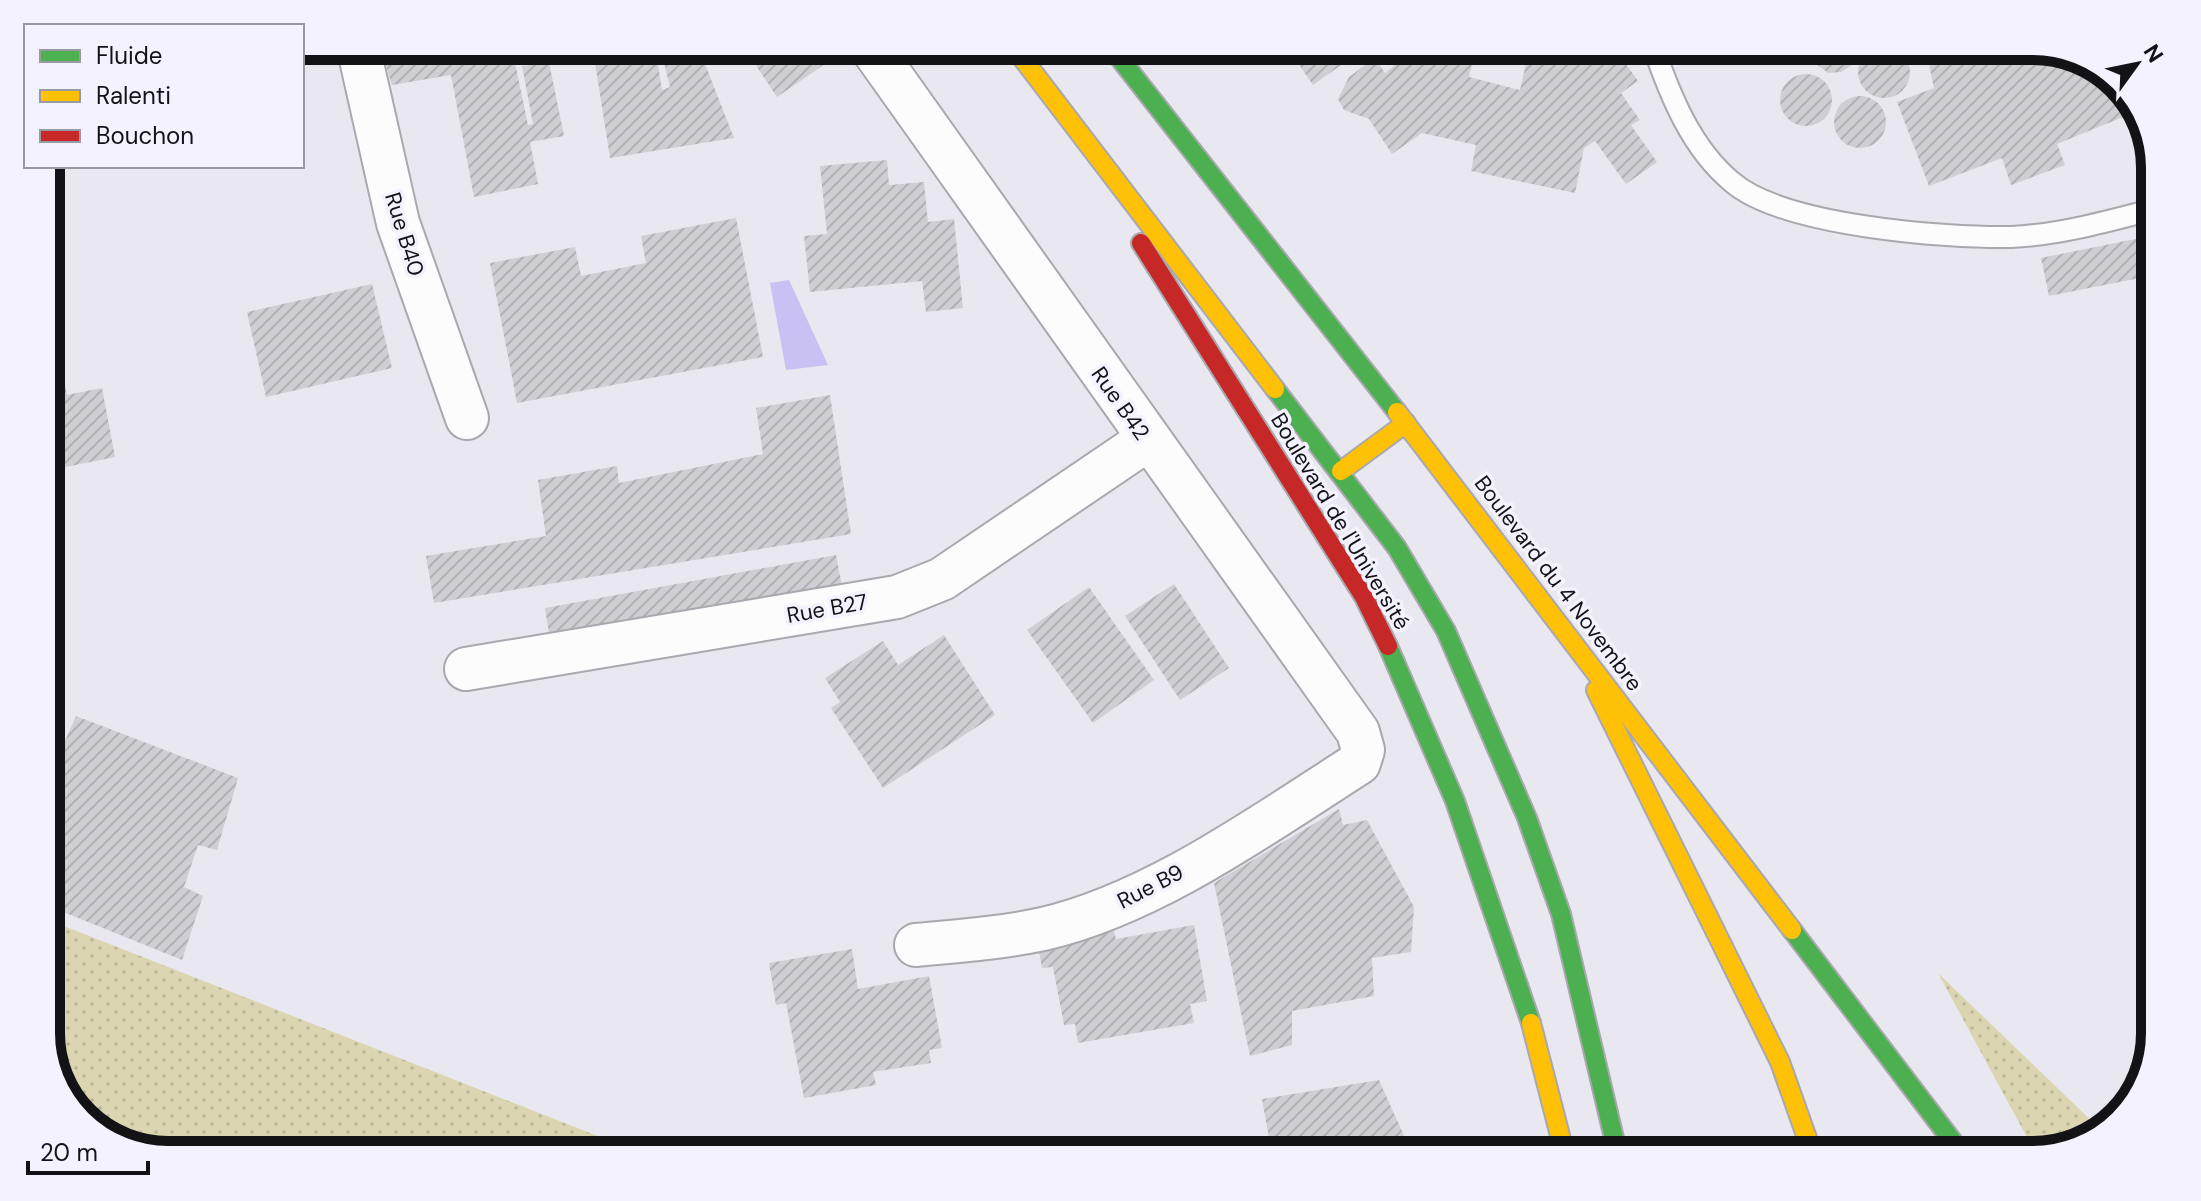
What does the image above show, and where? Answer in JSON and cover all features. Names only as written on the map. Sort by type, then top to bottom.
[{"type":"main road","points":[[1023,60],[1341,471],[1397,548],[1446,631],[1527,818],[1561,914],[1615,1141]]},
{"type":"main road","name":"Boulevard du 4 Novembre","points":[[1121,60],[1406,423],[1952,1141]]},
{"type":"main road","name":"Boulevard de l'Université","points":[[1042,86],[1364,597],[1394,658],[1472,839],[1546,1069],[1562,1141]]},
{"type":"main road","points":[[1341,471],[1406,423]]},
{"type":"main road","points":[[1570,637],[1780,1062],[1808,1141]]},
{"type":"street","name":"Rue B40","points":[[361,60],[398,223],[467,418]]},
{"type":"street","name":"Rue B42","points":[[880,60],[1147,440],[1358,732],[1363,750],[1359,763]]},
{"type":"street","name":"Rue B27","points":[[466,669],[897,597],[942,579],[1147,440]]},
{"type":"street","name":"Rue B9","points":[[916,945],[1045,929],[1096,913],[1171,878],[1359,763]]},
{"type":"lane","points":[[1658,60],[1671,97],[1704,153],[1733,184],[1785,209],[1864,227],[2013,237],[2141,213]]},
{"type":"shaded area","points":[[789,280],[828,365],[786,370],[770,283]]},
{"type":"shaded area","points":[[60,925],[610,1141],[168,1141],[120,1130],[87,1104],[66,1068],[60,1040]]},
{"type":"shaded area","points":[[1938,973],[2093,1123],[2061,1137],[2029,1141]]},
{"type":"building","points":[[384,60],[533,60],[515,63],[528,125],[533,124],[522,66],[549,62],[564,136],[530,142],[538,184],[474,197],[451,75],[392,85]]},
{"type":"building","points":[[595,60],[657,60],[662,90],[670,87],[663,60],[703,60],[734,138],[610,158]]},
{"type":"building","points":[[752,60],[831,60],[777,97]]},
{"type":"building","points":[[1296,60],[1348,60],[1313,85]]},
{"type":"building","points":[[1372,60],[1376,60],[1385,73],[1394,66],[1390,60],[1473,60],[1469,77],[1520,90],[1527,60],[1623,60],[1638,81],[1621,93],[1640,120],[1631,125],[1657,162],[1626,184],[1595,141],[1584,148],[1575,193],[1471,171],[1476,145],[1422,133],[1392,154],[1369,119],[1344,110],[1338,99],[1349,77]]},
{"type":"building","points":[[1811,60],[1854,60],[1841,72],[1828,73]]},
{"type":"building","points":[[1861,60],[1908,62],[1908,82],[1903,91],[1894,96],[1874,96],[1865,91],[1860,82],[1858,72]]},
{"type":"building","points":[[1926,60],[2054,62],[2093,78],[2097,81],[2097,104],[2120,104],[2127,115],[2057,144],[2065,165],[2011,185],[2002,158],[1929,186],[1897,102],[1934,88]]},
{"type":"building","points":[[1806,74],[1824,82],[1832,100],[1824,118],[1806,126],[1788,118],[1780,100],[1788,82]]},
{"type":"building","points":[[1860,96],[1879,103],[1886,122],[1879,141],[1860,148],[1841,141],[1834,122],[1841,103]]},
{"type":"building","points":[[887,160],[889,185],[924,182],[928,222],[954,219],[963,308],[926,312],[922,281],[810,292],[804,236],[827,234],[820,166]]},
{"type":"building","points":[[736,218],[763,357],[517,403],[490,263],[575,247],[581,276],[646,263],[641,236]]},
{"type":"building","points":[[2141,238],[2141,278],[2049,296],[2041,258]]},
{"type":"building","points":[[372,284],[392,368],[266,397],[247,312]]},
{"type":"building","points":[[60,364],[67,395],[102,388],[115,457],[60,468]]},
{"type":"building","points":[[830,395],[851,534],[434,603],[426,556],[546,536],[538,480],[617,466],[619,483],[763,454],[756,408]]},
{"type":"building","points":[[836,555],[842,586],[550,640],[545,608]]},
{"type":"building","points":[[60,563],[65,634],[60,635]]},
{"type":"building","points":[[1174,584],[1229,668],[1180,700],[1125,616]]},
{"type":"building","points":[[1089,587],[1154,680],[1093,723],[1027,630]]},
{"type":"building","points":[[944,635],[995,715],[883,788],[831,708],[840,702],[825,678],[883,641],[898,665]]},
{"type":"building","points":[[76,716],[238,778],[217,850],[198,845],[184,887],[203,896],[182,960],[60,911],[60,752]]},
{"type":"building","points":[[1339,809],[1343,825],[1367,820],[1414,907],[1411,952],[1372,958],[1374,996],[1292,1011],[1292,1045],[1250,1056],[1214,883]]},
{"type":"building","points":[[1194,925],[1207,1001],[1190,1004],[1194,1023],[1078,1043],[1075,1024],[1064,1025],[1053,967],[1042,968],[1037,940],[1113,927],[1116,939]]},
{"type":"building","points":[[852,949],[858,989],[929,976],[942,1048],[929,1050],[931,1063],[873,1072],[876,1085],[804,1098],[786,1003],[776,1005],[769,963]]},
{"type":"building","points":[[1379,1080],[1405,1138],[1395,1141],[1270,1141],[1262,1099]]},
{"type":"traffic: fast","points":[[1121,60],[1397,412]]},
{"type":"traffic: fast","points":[[1275,389],[1397,548],[1446,631],[1527,818],[1561,914],[1615,1141]]},
{"type":"traffic: fast","points":[[1388,646],[1455,801],[1531,1023]]},
{"type":"traffic: fast","points":[[1792,930],[1952,1141]]},
{"type":"traffic: slow","points":[[1024,60],[1275,389]]},
{"type":"traffic: slow","points":[[1397,412],[1792,930]]},
{"type":"traffic: slow","points":[[1341,471],[1406,423]]},
{"type":"traffic: slow","points":[[1596,690],[1780,1062],[1808,1141]]},
{"type":"traffic: slow","points":[[1531,1023],[1561,1141]]},
{"type":"traffic: jam","points":[[1141,243],[1364,597],[1388,646]]}]
